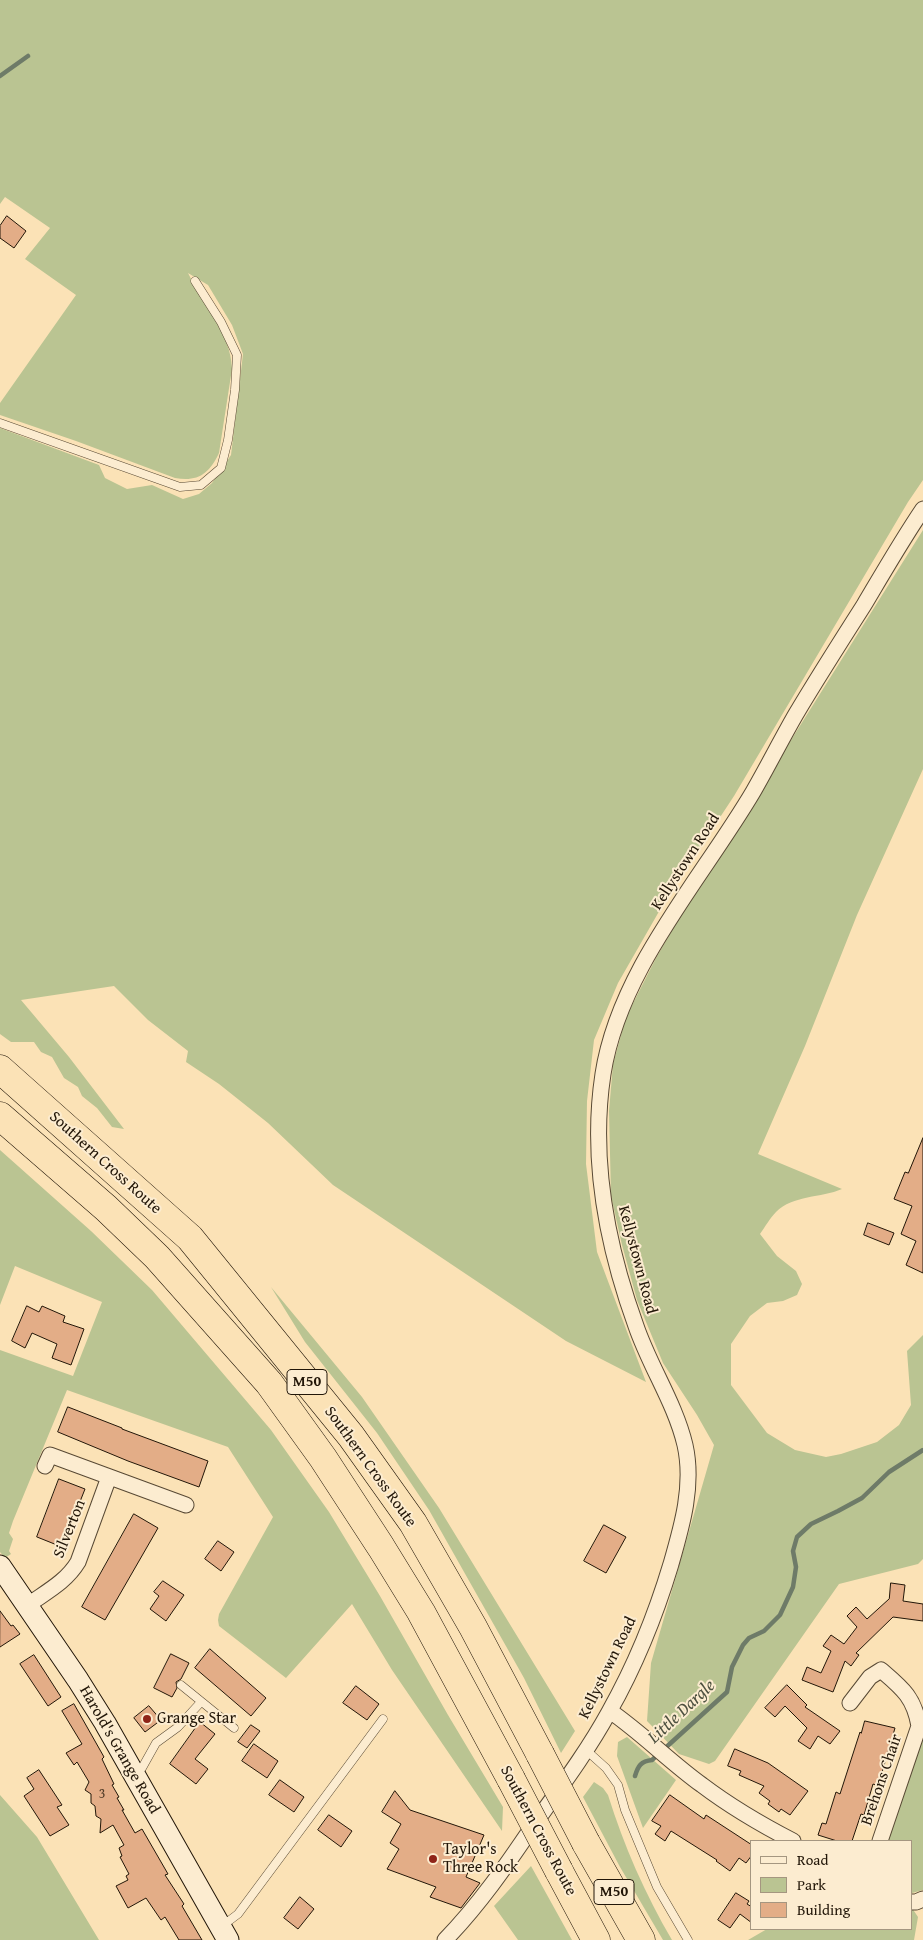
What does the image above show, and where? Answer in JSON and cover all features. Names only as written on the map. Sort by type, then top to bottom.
[{"type":"highway","name":"Southern Cross Route","points":[[0,1069],[190,1238],[351,1436],[413,1523],[473,1628],[586,1844],[642,1940]]},
{"type":"highway","name":"Southern Cross Route","points":[[0,1116],[106,1208],[158,1257],[269,1383],[323,1458],[382,1547],[421,1612],[596,1940]]},
{"type":"street","name":"Kellystown Road","points":[[445,1940],[482,1899],[586,1750],[610,1711],[629,1673],[662,1594],[682,1526],[688,1486],[688,1465],[685,1445],[676,1417],[636,1327],[604,1214],[599,1132],[603,1074],[612,1031],[622,1005],[673,913],[753,793],[796,714],[923,509]]},
{"type":"street","points":[[46,1466],[50,1455],[186,1505]]},
{"type":"street","name":"Silverton","points":[[28,1605],[63,1581],[73,1570],[78,1562],[109,1476]]},
{"type":"street","name":"Harold's Grange Road","points":[[0,1566],[78,1680],[134,1772],[224,1933]]},
{"type":"street","name":"Brehons Chair","points":[[850,1703],[870,1678],[881,1670],[905,1691],[916,1710],[919,1726],[880,1840]]},
{"type":"street","points":[[610,1711],[703,1786],[743,1813],[791,1840]]},
{"type":"lane","points":[[0,423],[180,487],[201,485],[221,468],[228,440],[235,390],[237,355],[221,322],[195,281]]},
{"type":"lane","points":[[181,1685],[234,1728]]},
{"type":"lane","points":[[134,1772],[142,1768],[156,1743],[178,1727],[201,1702]]},
{"type":"lane","points":[[224,1933],[383,1719]]},
{"type":"lane","points":[[586,1750],[606,1768],[618,1785],[625,1810],[656,1887],[688,1940]]},
{"type":"green space","points":[[0,0],[923,0],[923,480],[908,502],[734,796],[665,901],[618,983],[594,1040],[587,1101],[586,1164],[597,1252],[646,1382],[566,1341],[333,1185],[268,1123],[219,1084],[186,1062],[188,1051],[148,1020],[114,986],[21,1000],[69,1057],[124,1129],[112,1127],[97,1108],[82,1096],[78,1087],[64,1078],[52,1057],[41,1052],[34,1042],[11,1042],[0,1034],[0,428],[99,465],[105,478],[127,489],[152,485],[183,499],[199,494],[212,483],[231,455],[243,354],[232,325],[208,285],[188,273],[222,331],[227,343],[232,369],[219,453],[207,471],[190,479],[175,478],[0,415],[0,403],[76,295],[25,259],[50,228],[5,197],[0,204]]},
{"type":"green space","points":[[923,530],[923,769],[857,915],[805,1046],[758,1154],[842,1189],[791,1202],[783,1206],[774,1214],[760,1234],[777,1256],[796,1271],[802,1284],[797,1295],[783,1301],[767,1303],[750,1316],[731,1344],[731,1385],[767,1433],[795,1450],[826,1457],[841,1454],[877,1442],[899,1425],[911,1405],[907,1351],[923,1335],[923,1559],[918,1564],[839,1584],[715,1761],[709,1764],[679,1754],[647,1721],[651,1663],[714,1445],[663,1363],[637,1300],[622,1245],[611,1196],[609,1111],[613,1064],[626,1017],[656,958],[689,901],[747,816],[769,775]]},
{"type":"green space","points":[[0,1150],[91,1231],[152,1290],[271,1430],[329,1512],[503,1807],[502,1831],[392,1670],[352,1604],[286,1678],[219,1626],[219,1614],[273,1517],[228,1447],[67,1390],[13,1521],[9,1533],[13,1539],[9,1551],[11,1554],[5,1558],[0,1552],[0,1350],[73,1376],[102,1302],[15,1266],[0,1305]]},
{"type":"green space","points":[[271,1287],[362,1397],[439,1508],[575,1731],[561,1753],[524,1678],[429,1510],[377,1433],[305,1342]]},
{"type":"green space","points":[[627,1737],[676,1780],[643,1828],[617,1756],[618,1742]]},
{"type":"green space","points":[[923,1737],[923,1890],[913,1893],[913,1840],[887,1840]]},
{"type":"green space","points":[[594,1782],[603,1788],[608,1795],[636,1869],[672,1940],[663,1940],[620,1867],[583,1797]]},
{"type":"green space","points":[[0,1795],[37,1837],[99,1940],[0,1940]]},
{"type":"green space","points":[[531,1866],[572,1940],[518,1940],[494,1906]]},
{"type":"green space","points":[[913,1910],[918,1917],[914,1940],[748,1940],[765,1930],[913,1930]]},
{"type":"building","points":[[7,216],[26,231],[14,248],[0,238],[0,226]]},
{"type":"building","points":[[923,1138],[923,1273],[906,1265],[916,1241],[901,1234],[912,1206],[894,1199],[905,1172],[908,1173]]},
{"type":"building","points":[[868,1223],[894,1233],[889,1245],[864,1235]]},
{"type":"building","points":[[27,1306],[39,1312],[42,1306],[65,1316],[63,1322],[84,1329],[71,1365],[52,1358],[57,1344],[32,1333],[25,1348],[12,1341]]},
{"type":"building","points":[[68,1407],[208,1461],[199,1487],[128,1461],[58,1432]]},
{"type":"building","points":[[59,1479],[85,1489],[62,1547],[37,1537]]},
{"type":"building","points":[[134,1514],[158,1528],[105,1620],[82,1607]]},
{"type":"building","points":[[604,1525],[626,1537],[606,1573],[584,1561]]},
{"type":"building","points":[[218,1541],[234,1552],[221,1571],[205,1559]]},
{"type":"building","points":[[163,1581],[184,1595],[166,1621],[150,1609],[159,1596],[154,1592]]},
{"type":"building","points":[[891,1583],[905,1585],[903,1601],[923,1604],[923,1621],[893,1617],[856,1653],[859,1655],[851,1666],[845,1661],[833,1692],[802,1680],[807,1667],[821,1673],[831,1651],[823,1646],[831,1635],[844,1644],[857,1627],[847,1616],[856,1607],[867,1619],[889,1599]]},
{"type":"building","points":[[0,1611],[11,1626],[13,1625],[20,1634],[0,1647]]},
{"type":"building","points":[[210,1649],[266,1698],[251,1716],[195,1668]]},
{"type":"building","points":[[171,1654],[189,1663],[181,1679],[176,1682],[177,1688],[172,1697],[154,1688]]},
{"type":"building","points":[[34,1655],[61,1697],[48,1706],[20,1664]]},
{"type":"building","points":[[787,1685],[807,1705],[805,1707],[840,1731],[830,1744],[818,1736],[810,1749],[798,1741],[807,1728],[785,1706],[775,1717],[765,1708]]},
{"type":"building","points":[[356,1686],[379,1704],[367,1720],[343,1703]]},
{"type":"building","points":[[74,1704],[104,1757],[102,1759],[114,1784],[112,1785],[119,1797],[117,1798],[124,1810],[122,1810],[135,1833],[142,1829],[168,1874],[165,1875],[184,1904],[182,1906],[202,1940],[179,1940],[165,1917],[161,1920],[146,1898],[128,1908],[116,1886],[128,1880],[126,1876],[129,1874],[120,1857],[122,1856],[119,1848],[124,1845],[113,1825],[100,1833],[101,1819],[96,1816],[95,1806],[91,1803],[91,1794],[85,1790],[89,1782],[77,1762],[74,1765],[66,1753],[82,1744],[62,1711]]},
{"type":"building","name":"Grange Star","points":[[149,1706],[161,1720],[145,1732],[134,1718]]},
{"type":"building","points":[[865,1721],[895,1728],[878,1786],[873,1784],[864,1815],[861,1814],[852,1840],[834,1840],[818,1835],[822,1823],[826,1824],[836,1792],[840,1794]]},
{"type":"building","points":[[200,1722],[215,1734],[195,1759],[208,1769],[196,1784],[170,1764]]},
{"type":"building","points":[[251,1725],[260,1731],[247,1748],[238,1742]]},
{"type":"building","points":[[254,1744],[278,1761],[267,1778],[242,1761]]},
{"type":"building","points":[[735,1749],[768,1763],[808,1791],[790,1815],[781,1809],[779,1812],[768,1804],[770,1801],[759,1793],[764,1786],[739,1775],[741,1771],[728,1766]]},
{"type":"building","points":[[39,1770],[62,1805],[57,1807],[69,1825],[50,1836],[24,1796],[34,1789],[27,1778]]},
{"type":"building","points":[[280,1780],[304,1797],[294,1812],[269,1795]]},
{"type":"building","name":"Taylor's Three Rock","points":[[395,1791],[410,1810],[484,1835],[466,1877],[480,1883],[461,1908],[430,1897],[436,1887],[387,1869],[399,1849],[390,1843],[401,1824],[382,1812]]},
{"type":"building","points":[[670,1795],[704,1819],[706,1815],[750,1844],[750,1858],[746,1863],[739,1858],[730,1871],[717,1860],[671,1831],[665,1841],[655,1834],[661,1826],[652,1821]]},
{"type":"building","points":[[329,1815],[352,1831],[341,1847],[318,1830]]},
{"type":"building","points":[[736,1893],[749,1901],[747,1904],[750,1906],[750,1922],[740,1914],[730,1928],[718,1920]]},
{"type":"building","points":[[300,1897],[314,1909],[298,1929],[284,1918]]},
{"type":"waterway","points":[[0,76],[28,56]]},
{"type":"waterway","name":"Little Dargle","points":[[635,1776],[640,1765],[652,1760],[727,1692],[732,1667],[743,1645],[749,1638],[764,1631],[780,1615],[793,1587],[796,1567],[793,1551],[797,1537],[811,1524],[862,1498],[889,1472],[923,1450]]},
{"type":"place","name":"Grange Star","points":[[147,1719]]},
{"type":"place","name":"Taylor's Three Rock","points":[[433,1859]]}]
